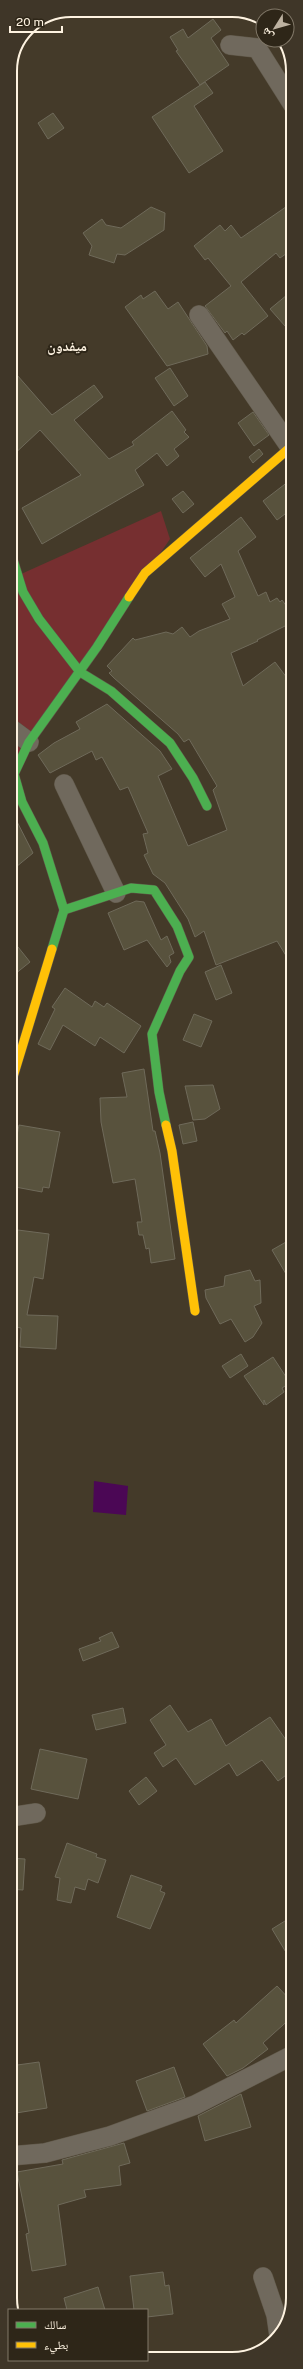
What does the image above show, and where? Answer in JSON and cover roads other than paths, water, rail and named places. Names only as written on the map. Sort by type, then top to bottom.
[{"type":"street","points":[[230,45],[258,48],[286,94]]},
{"type":"street","points":[[199,315],[286,439]]},
{"type":"street","points":[[17,767],[28,742],[80,672],[145,573],[168,552],[240,493],[286,451]]},
{"type":"street","points":[[17,571],[24,592],[39,619],[80,672],[111,691],[170,743],[193,778],[207,806]]},
{"type":"street","points":[[17,733],[28,742]]},
{"type":"street","points":[[17,784],[22,802],[43,843],[64,910],[17,1064]]},
{"type":"street","points":[[64,784],[116,893]]},
{"type":"street","points":[[64,910],[131,888],[154,890],[177,926],[189,957],[180,970],[152,1034],[159,1092],[172,1151],[195,1311]]},
{"type":"street","points":[[17,1816],[36,1814]]},
{"type":"street","points":[[17,2155],[45,2153],[110,2136],[195,2105],[286,2059]]},
{"type":"street","points":[[263,2277],[282,2312]]},
{"type":"district","name":"ميفدون","points":[[67,346]]}]
